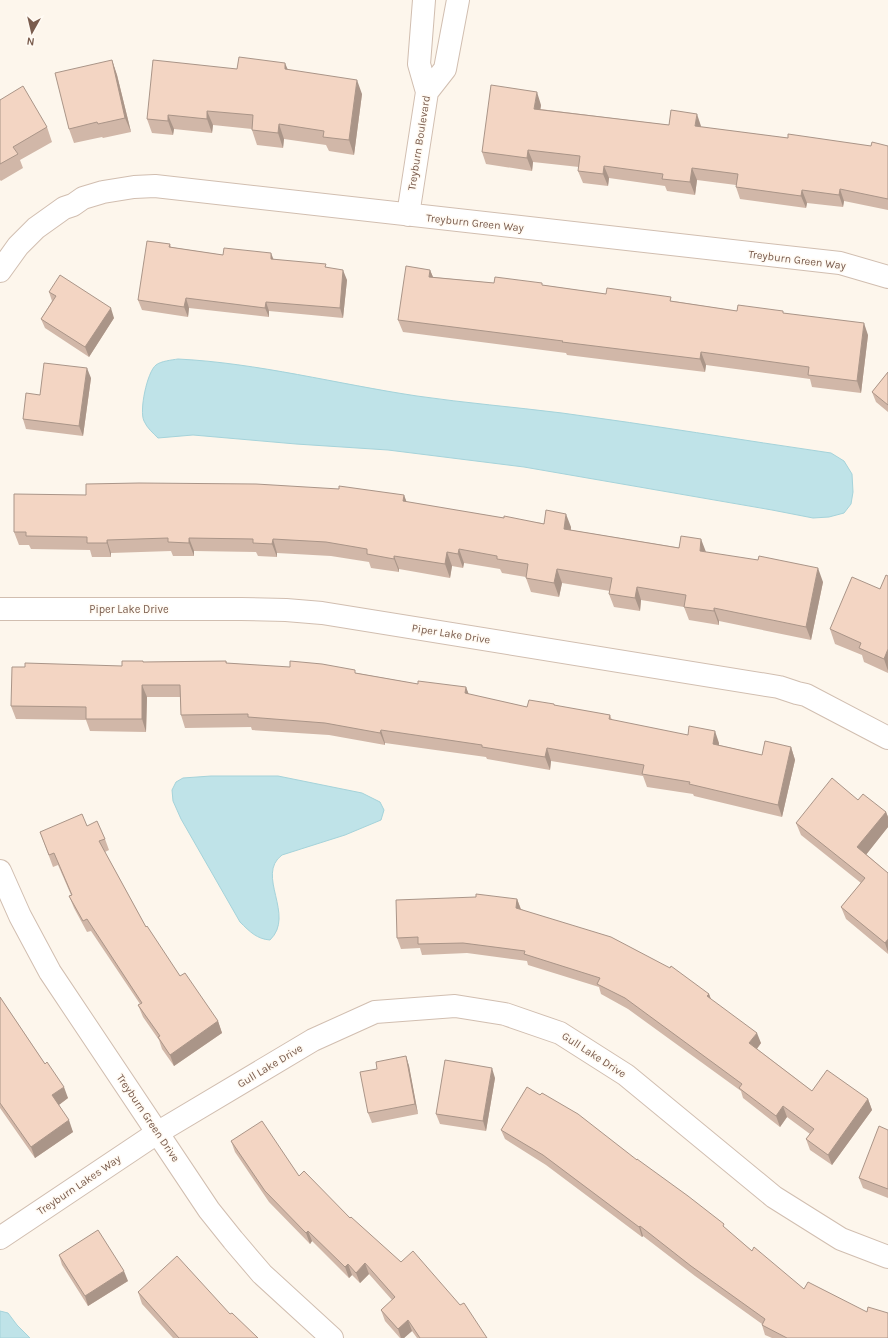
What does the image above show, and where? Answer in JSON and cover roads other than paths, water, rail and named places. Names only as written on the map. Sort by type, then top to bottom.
[{"type":"street","name":"Treyburn Boulevard","points":[[408,215],[427,92],[419,64],[424,0]]},
{"type":"street","points":[[427,92],[445,69],[458,0]]},
{"type":"street","name":"Treyburn Green Way","points":[[0,271],[18,246],[36,228],[64,208],[73,205],[83,198],[103,192],[134,187],[155,186],[840,263],[888,278]]},
{"type":"street","name":"Piper Lake Drive","points":[[0,609],[241,609],[286,610],[322,613],[779,687],[806,695],[888,738]]},
{"type":"street","name":"Treyburn Green Drive","points":[[0,871],[20,916],[50,972],[209,1210],[232,1240],[262,1274],[332,1338]]},
{"type":"street","name":"Gull Lake Drive","points":[[157,1133],[313,1040],[375,1012],[455,1006],[505,1014],[560,1033],[626,1075],[774,1197],[841,1239],[888,1257]]},
{"type":"street","name":"Treyburn Lakes Way","points":[[0,1238],[157,1133]]},
{"type":"water","points":[[178,359],[208,361],[268,369],[417,396],[562,413],[831,453],[844,461],[852,474],[853,492],[851,504],[844,513],[829,517],[813,518],[524,467],[388,450],[193,435],[158,438],[147,426],[143,416],[142,409],[147,383],[156,365]]},
{"type":"water","points":[[211,776],[278,776],[362,793],[380,802],[384,810],[381,820],[345,835],[282,855],[275,863],[272,873],[279,919],[277,930],[270,940],[261,938],[254,934],[240,922],[181,819],[173,801],[172,790],[176,782],[183,778]]},
{"type":"water","points":[[0,1311],[8,1313],[30,1338],[0,1338]]}]
